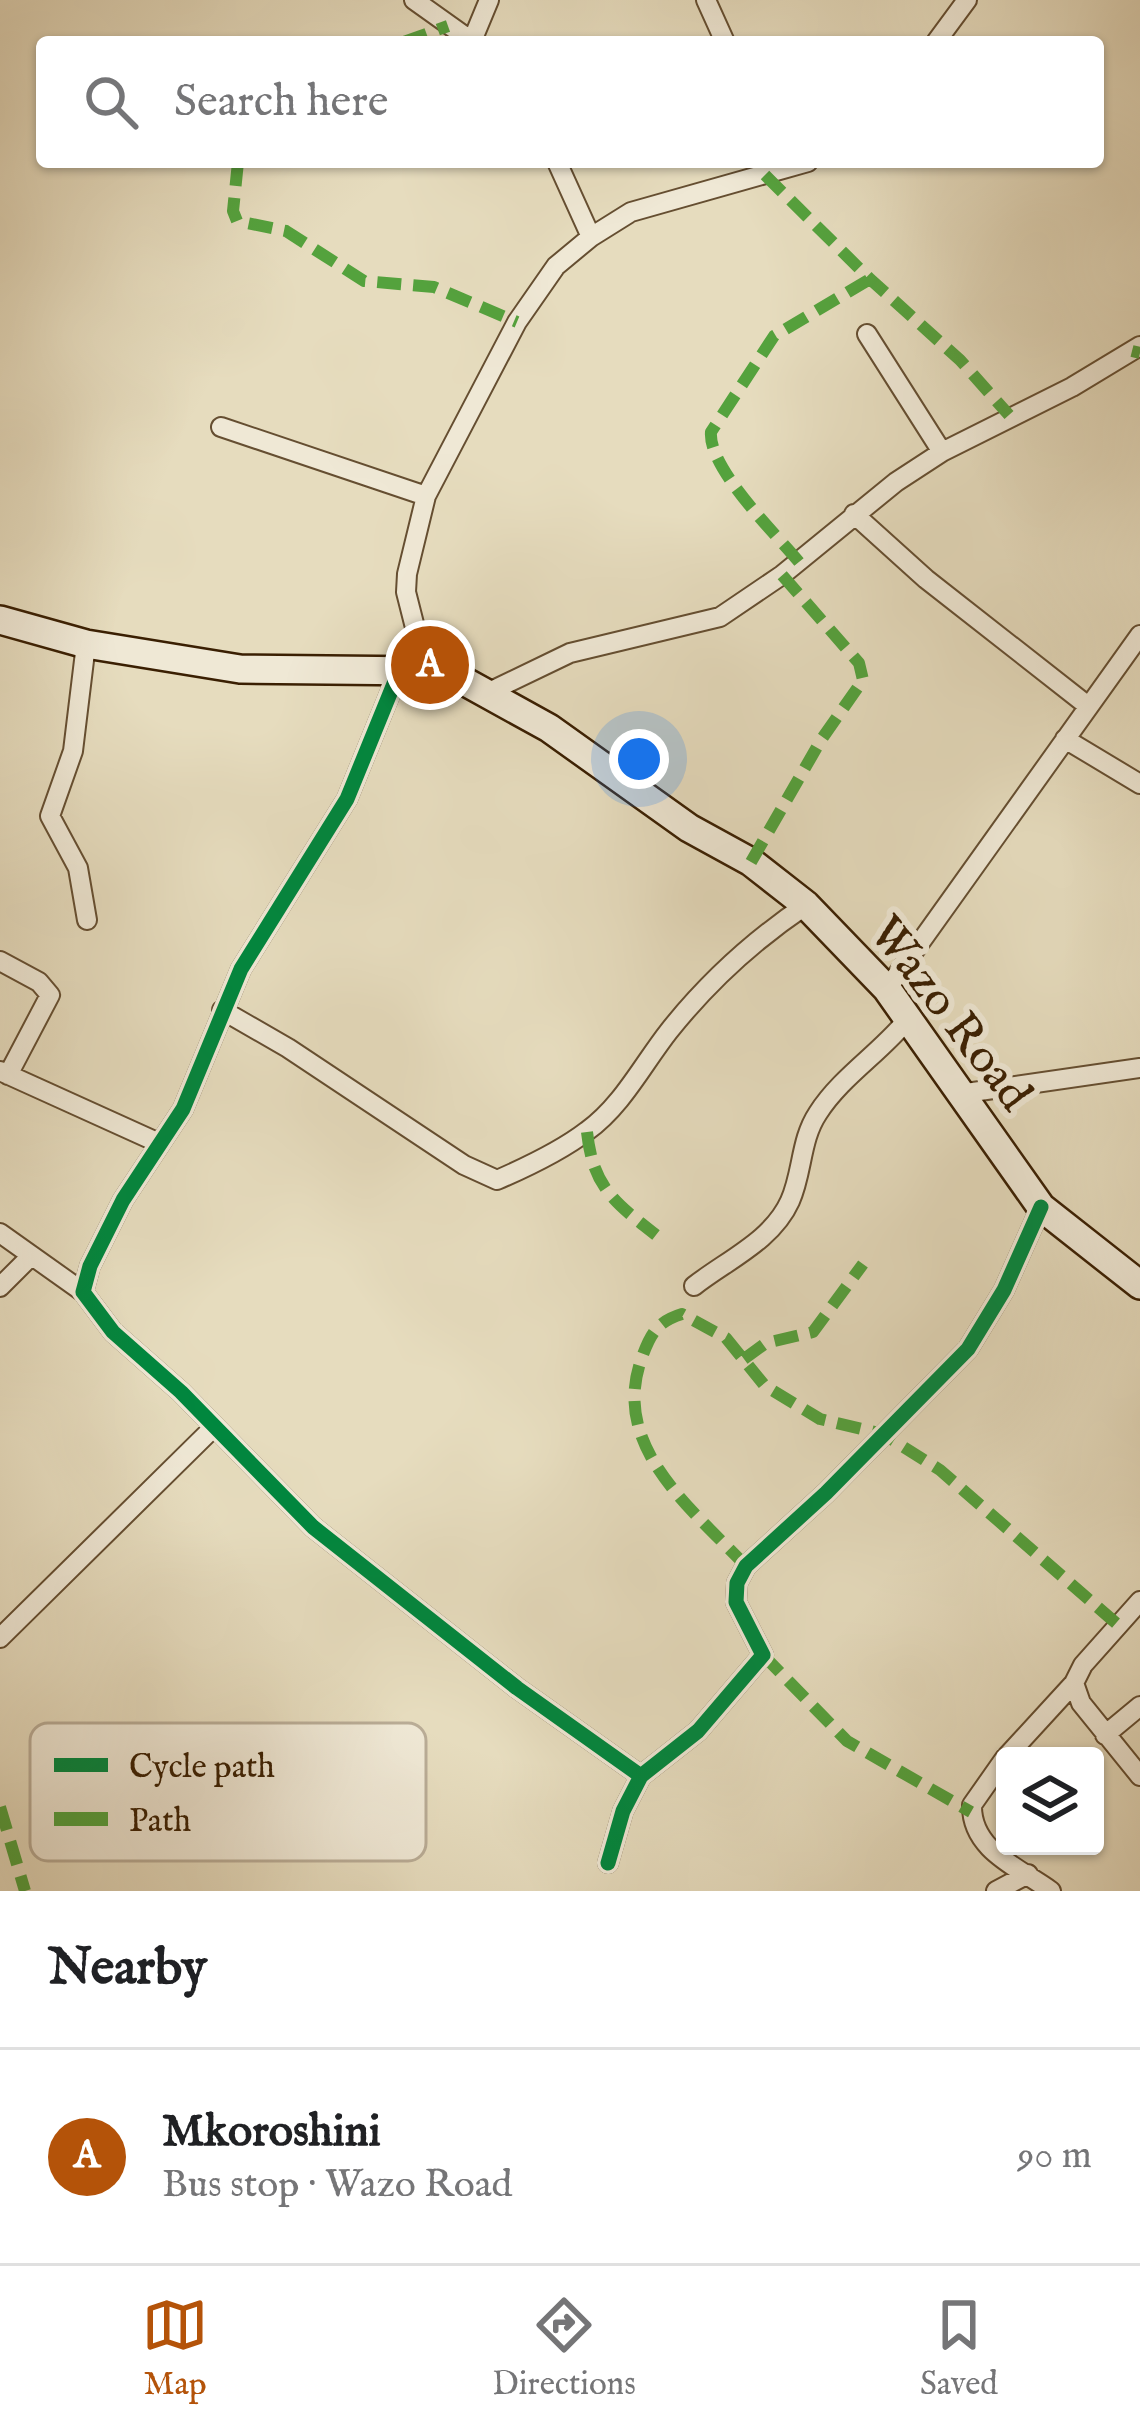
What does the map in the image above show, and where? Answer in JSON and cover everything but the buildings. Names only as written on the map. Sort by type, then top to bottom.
[{"type":"main road","name":"Wazo Road","points":[[0,620],[86,644],[240,669],[413,670],[462,680],[549,728],[689,828],[751,862],[806,905],[886,989],[1041,1208],[1140,1285]]},
{"type":"street","points":[[413,0],[465,36]]},
{"type":"street","points":[[474,36],[489,0]]},
{"type":"street","points":[[706,0],[721,36]]},
{"type":"street","points":[[940,36],[967,0]]},
{"type":"street","points":[[560,168],[591,237]]},
{"type":"street","points":[[83,1292],[90,1266],[123,1200],[183,1109],[241,969],[347,799],[413,670],[407,574],[426,496],[517,322],[556,266],[631,212],[786,168]]},
{"type":"street","points":[[868,334],[942,452]]},
{"type":"street","points":[[487,693],[570,653],[720,617],[942,452],[1072,387],[1140,346]]},
{"type":"street","points":[[220,427],[426,496]]},
{"type":"street","points":[[854,514],[926,579],[1088,706]]},
{"type":"street","points":[[886,989],[1140,635]]},
{"type":"street","points":[[86,644],[73,751],[50,816],[78,868],[87,920]]},
{"type":"street","points":[[1065,739],[1140,784]]},
{"type":"street","points":[[222,1010],[289,1048],[484,1177],[497,1180],[587,1132],[719,975],[765,933],[806,905]]},
{"type":"street","points":[[0,961],[39,982],[50,995],[4,1073],[159,1143]]},
{"type":"street","points":[[694,1286],[758,1241],[776,1222],[789,1203],[814,1118],[907,1020]]},
{"type":"street","points":[[959,1094],[1140,1068]]},
{"type":"street","points":[[608,1863],[623,1811],[641,1776],[698,1731],[763,1655],[736,1602],[737,1583],[746,1566],[826,1493],[968,1349],[1004,1290],[1041,1208]]},
{"type":"street","points":[[0,1233],[83,1292],[113,1332],[182,1392],[313,1527],[517,1688],[641,1776]]},
{"type":"street","points":[[0,1287],[31,1256]]},
{"type":"street","points":[[0,1638],[213,1428]]},
{"type":"street","points":[[1015,1747],[1140,1601]]},
{"type":"street","points":[[1074,1683],[1081,1703],[1140,1776]]},
{"type":"street","points":[[1105,1735],[1140,1706]]},
{"type":"street","points":[[996,1769],[971,1812],[983,1844],[996,1853]]},
{"type":"street","points":[[1000,1855],[1051,1891]]},
{"type":"street","points":[[996,1891],[1028,1874]]},
{"type":"marked path","points":[[420,36],[448,26]]},
{"type":"marked path","points":[[237,168],[233,211],[237,221],[286,231],[364,281],[434,287],[517,322]]},
{"type":"marked path","points":[[765,175],[960,360],[1009,415]]},
{"type":"marked path","points":[[799,562],[731,481],[713,447],[711,432],[774,336],[870,279]]},
{"type":"marked path","points":[[1132,351],[1140,353]]},
{"type":"marked path","points":[[751,862],[821,740],[863,680],[859,663],[782,575]]},
{"type":"marked path","points":[[587,1132],[594,1167],[608,1192],[656,1235]]},
{"type":"marked path","points":[[744,1359],[766,1343],[813,1332],[863,1264]]},
{"type":"marked path","points":[[746,1566],[662,1474],[637,1421],[635,1391],[648,1343],[660,1325],[682,1314],[726,1338],[765,1386],[820,1419],[883,1434],[940,1470],[1117,1624]]},
{"type":"marked path","points":[[763,1655],[847,1741],[971,1812]]},
{"type":"marked path","points":[[0,1807],[25,1891]]},
{"type":"cycle path","points":[[400,669],[347,799],[241,969],[183,1109],[123,1200],[90,1266],[83,1292],[113,1332],[181,1392],[313,1527],[517,1688],[641,1776]]},
{"type":"cycle path","points":[[608,1863],[623,1811],[641,1776],[698,1731],[763,1655],[736,1602],[737,1583],[746,1566],[826,1493],[968,1349],[1004,1290],[1041,1207]]},
{"type":"place","name":"Mkoroshini","points":[[430,665]]}]
